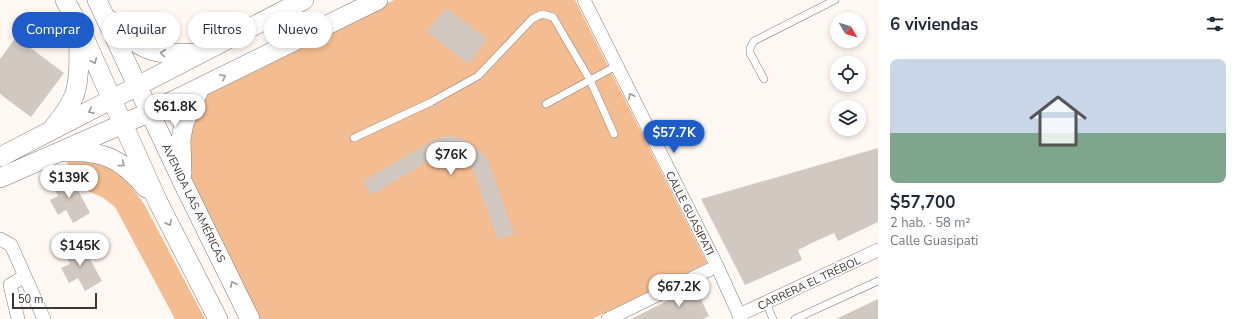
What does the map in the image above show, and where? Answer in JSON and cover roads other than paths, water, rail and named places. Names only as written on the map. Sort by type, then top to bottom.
[{"type":"main road","points":[[65,0],[71,12]]},
{"type":"main road","points":[[0,157],[304,0]]},
{"type":"main road","points":[[0,178],[150,112],[378,0]]},
{"type":"main road","points":[[100,6],[139,46],[158,53],[201,53]]},
{"type":"main road","name":"AVENIDA LAS AMÉRICAS","points":[[100,6],[183,183],[250,319]]},
{"type":"main road","points":[[51,131],[68,107],[74,95],[78,78],[79,48]]},
{"type":"main road","points":[[89,48],[158,202],[218,319]]},
{"type":"main road","points":[[183,183],[181,140],[184,123],[200,88]]},
{"type":"main road","points":[[58,152],[91,152],[105,155],[119,161],[132,172],[158,202]]},
{"type":"street","name":"CALLE GUASIPATI","points":[[584,0],[717,266],[740,317]]},
{"type":"street","points":[[5,242],[25,276],[44,319]]},
{"type":"street","name":"CARRERA EL TRÉBOL","points":[[740,317],[766,303],[878,250]]},
{"type":"street","points":[[608,319],[717,266]]},
{"type":"street","points":[[18,319],[10,285],[25,276]]},
{"type":"lane","points":[[764,79],[750,53],[751,45],[754,41],[835,0]]},
{"type":"lane","points":[[354,138],[431,102],[478,76],[532,19],[542,14],[553,17],[590,80],[614,134]]},
{"type":"lane","points":[[546,104],[616,66]]},
{"type":"lane","points":[[795,319],[878,281]]},
{"type":"lane","points":[[766,303],[773,319]]}]
